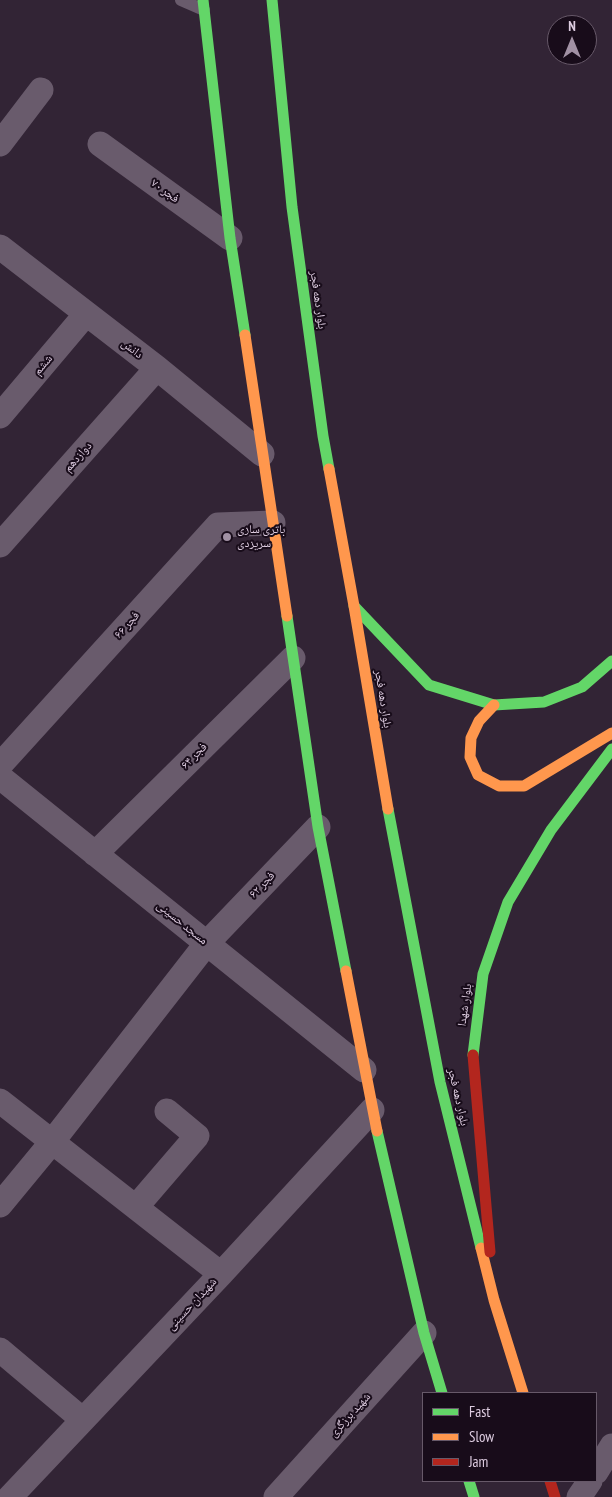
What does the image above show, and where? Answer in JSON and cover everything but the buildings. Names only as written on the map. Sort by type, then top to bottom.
[{"type":"main road","name":"بلوار دهه فجر","points":[[272,0],[292,207],[323,436],[387,805],[440,1082],[494,1300],[523,1392]]},
{"type":"main road","points":[[204,5],[230,238],[318,827],[372,1110],[424,1333],[442,1392]]},
{"type":"main road","points":[[354,606],[429,685],[494,705],[544,702],[582,687],[612,662]]},
{"type":"main road","points":[[494,705],[479,721],[471,738],[470,757],[478,775],[499,786],[524,786],[612,733]]},
{"type":"main road","name":"بلوار شهدا","points":[[494,1300],[473,1049],[483,974],[508,902],[551,830],[612,749]]},
{"type":"main road","points":[[469,1482],[474,1497]]},
{"type":"main road","points":[[550,1482],[555,1497]]},
{"type":"street","points":[[0,144],[41,90]]},
{"type":"street","name":"فجر ۷۰","points":[[100,144],[230,238]]},
{"type":"street","name":"دانش","points":[[0,247],[157,368],[262,454]]},
{"type":"street","name":"ششم","points":[[0,416],[86,314]]},
{"type":"street","name":"دوازدهم","points":[[0,545],[157,368]]},
{"type":"street","name":"فجر ۶۶","points":[[0,765],[218,524],[273,523]]},
{"type":"street","name":"فجر ۶۴","points":[[95,854],[293,658]]},
{"type":"street","name":"مسجد حسینی","points":[[0,777],[364,1070]]},
{"type":"street","name":"فجر ۶۲","points":[[0,1204],[52,1142],[207,943],[318,827]]},
{"type":"street","points":[[0,1101],[220,1274]]},
{"type":"street","points":[[136,1207],[197,1136],[166,1110]]},
{"type":"street","name":"شهیدان حسینی","points":[[10,1497],[372,1110]]},
{"type":"street","name":"شهید برزگری","points":[[276,1497],[424,1333]]},
{"type":"street","points":[[0,1350],[83,1420]]},
{"type":"street","points":[[597,1470],[612,1446]]},
{"type":"street","points":[[579,1497],[589,1482]]},
{"type":"lane","points":[[181,0],[204,5]]},
{"type":"traffic: fast","points":[[203,0],[230,238],[245,335]]},
{"type":"traffic: fast","points":[[272,0],[292,207],[329,469]]},
{"type":"traffic: fast","points":[[354,606],[429,685],[494,705],[544,702],[582,687],[612,661]]},
{"type":"traffic: fast","points":[[287,616],[318,827],[346,971]]},
{"type":"traffic: fast","points":[[473,1055],[483,974],[508,902],[551,830],[612,749]]},
{"type":"traffic: fast","points":[[388,809],[440,1082],[481,1248]]},
{"type":"traffic: fast","points":[[377,1131],[424,1333],[442,1392]]},
{"type":"traffic: fast","points":[[469,1482],[474,1497]]},
{"type":"traffic: slow","points":[[245,335],[287,616]]},
{"type":"traffic: slow","points":[[329,469],[388,809]]},
{"type":"traffic: slow","points":[[494,705],[479,721],[471,738],[470,757],[478,775],[499,786],[524,786],[612,733]]},
{"type":"traffic: slow","points":[[346,971],[377,1131]]},
{"type":"traffic: slow","points":[[481,1248],[494,1300],[523,1392]]},
{"type":"traffic: jam","points":[[473,1055],[490,1252]]},
{"type":"traffic: jam","points":[[550,1482],[555,1497]]},
{"type":"place","name":"باتری سازی سریزدی","points":[[227,537]]}]
